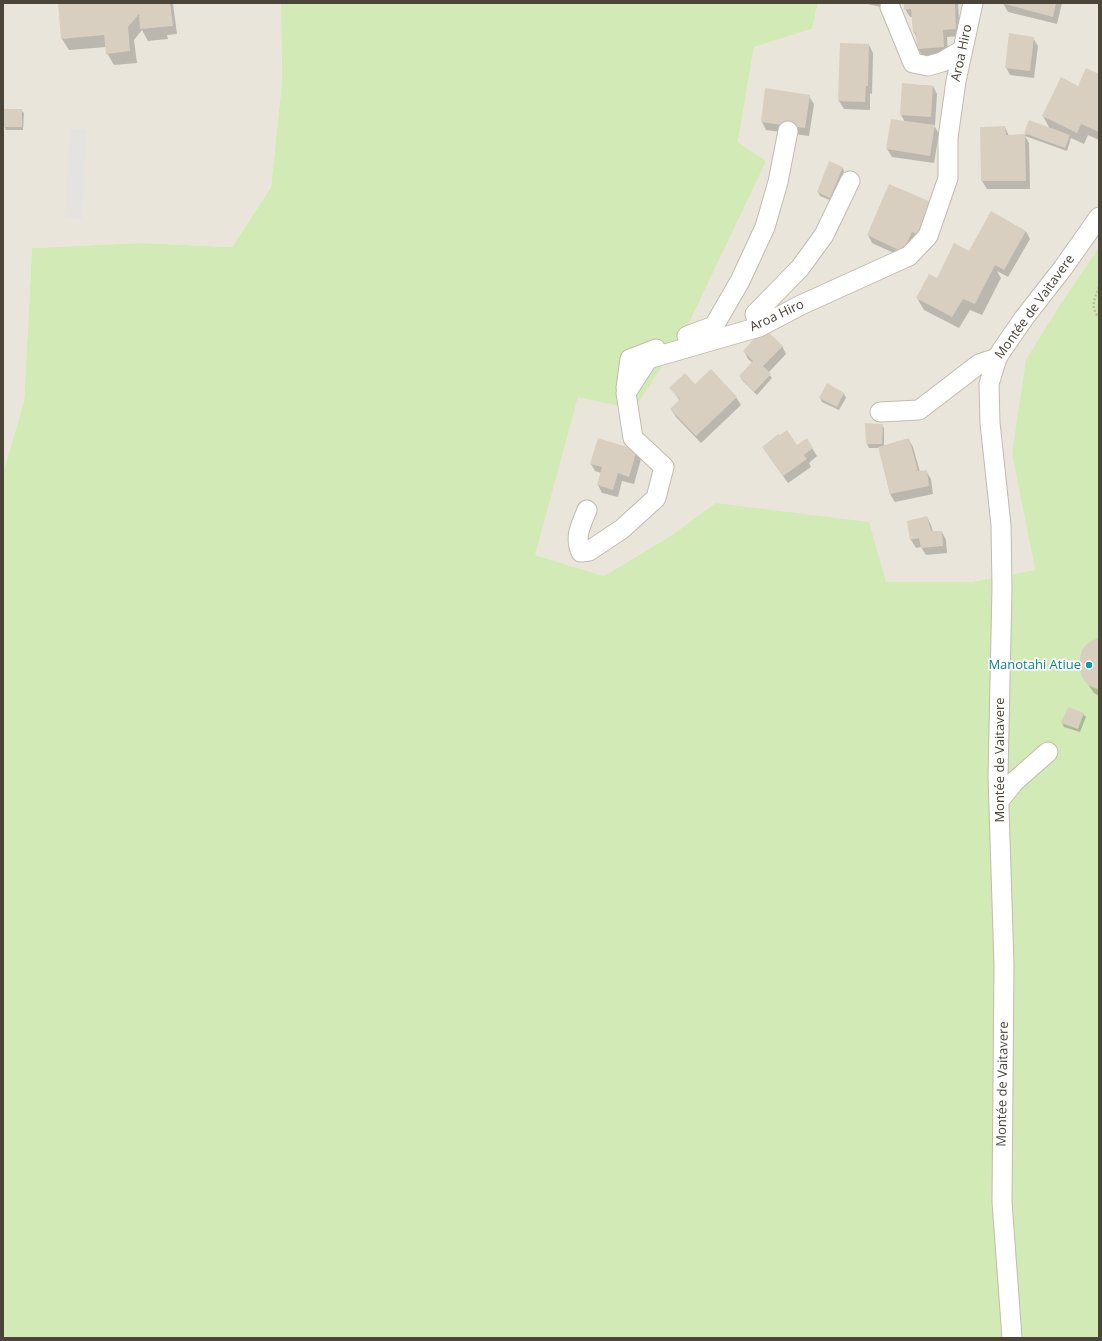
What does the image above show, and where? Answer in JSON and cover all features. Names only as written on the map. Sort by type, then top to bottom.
[{"type":"street","name":"Aroa Hiro","points":[[626,393],[648,359],[759,327],[801,305],[909,256],[928,236],[948,178],[948,138],[956,81],[972,3]]},
{"type":"street","points":[[890,7],[913,63],[928,66],[942,62],[962,50]]},
{"type":"street","points":[[587,510],[579,531],[578,544],[581,552],[589,551],[622,529],[656,498],[664,467],[633,438],[626,393],[630,359],[714,326],[740,281],[765,227],[778,182],[788,131]]},
{"type":"street","points":[[759,327],[755,314],[800,268],[824,235],[850,181]]},
{"type":"street","name":"Montée de Vaitavere","points":[[1012,1338],[1002,1202],[1004,965],[998,776],[1002,588],[1001,525],[990,423],[989,384],[997,358],[1024,318],[1063,268],[1099,217]]},
{"type":"street","points":[[880,412],[919,410],[979,364],[997,358]]},
{"type":"street","points":[[999,801],[1015,781],[1048,752]]},
{"type":"path","points":[[1099,287],[1093,301],[1094,310],[1099,318]]},
{"type":"shaded area","points":[[3,3],[281,3],[282,81],[271,187],[232,247],[140,243],[32,248],[24,401],[3,473]]},
{"type":"shaded area","points":[[818,3],[1099,3],[1099,247],[1063,300],[1012,454],[1035,570],[970,582],[886,582],[715,503],[672,535],[604,576],[534,555],[578,397],[766,161],[738,142],[754,47],[812,29]]},
{"type":"shaded area","points":[[70,129],[86,129],[82,219],[65,218]]},
{"type":"green space","points":[[281,3],[818,3],[812,29],[754,47],[738,142],[766,161],[685,331],[634,409],[578,397],[535,555],[604,576],[672,535],[715,503],[869,522],[886,582],[970,582],[1035,570],[1012,454],[1026,360],[1063,300],[1099,247],[1099,1338],[3,1338],[3,473],[24,401],[32,248],[140,243],[232,247],[271,187],[282,81]]},
{"type":"building","points":[[58,3],[170,3],[173,26],[140,29],[139,14],[128,27],[130,51],[106,54],[104,35],[61,39]]},
{"type":"building","points":[[904,3],[955,3],[956,29],[943,30],[944,47],[917,49],[916,32],[913,32],[911,9],[904,10]]},
{"type":"building","points":[[1001,3],[1056,3],[1053,17]]},
{"type":"building","points":[[1009,33],[1034,37],[1030,71],[1005,68]]},
{"type":"building","points":[[840,43],[869,44],[868,86],[866,86],[865,102],[838,101]]},
{"type":"building","points":[[1086,68],[1099,74],[1099,132],[1081,124],[1077,133],[1042,116],[1061,77],[1078,86]]},
{"type":"building","points":[[902,83],[933,86],[931,117],[900,115]]},
{"type":"building","points":[[765,88],[810,95],[805,128],[761,122]]},
{"type":"building","points":[[4,109],[22,109],[22,127],[3,127]]},
{"type":"building","points":[[891,119],[935,125],[930,156],[886,149]]},
{"type":"building","points":[[1029,120],[1070,135],[1065,148],[1024,133]]},
{"type":"building","points":[[1005,126],[1006,135],[1025,134],[1026,181],[981,181],[980,127]]},
{"type":"building","points":[[829,161],[843,167],[830,198],[817,192]]},
{"type":"building","points":[[889,184],[933,203],[919,235],[912,232],[903,252],[867,235]]},
{"type":"building","points":[[991,211],[1026,231],[1004,270],[995,265],[975,304],[963,299],[952,317],[916,298],[929,274],[937,278],[954,243],[969,251]]},
{"type":"building","points":[[764,328],[783,346],[763,366],[771,374],[754,392],[739,376],[753,361],[743,351]]},
{"type":"building","points":[[711,369],[737,397],[696,436],[670,409],[680,399],[669,388],[685,373],[695,384]]},
{"type":"building","points":[[827,383],[844,393],[837,407],[819,398]]},
{"type":"building","points":[[865,423],[883,424],[882,444],[866,444]]},
{"type":"building","points":[[787,430],[797,445],[807,438],[813,448],[804,455],[807,459],[783,476],[762,447],[778,434],[780,435]]},
{"type":"building","points":[[598,438],[637,450],[629,477],[618,473],[613,490],[597,485],[602,467],[590,464]]},
{"type":"building","points":[[909,438],[918,471],[927,470],[929,486],[890,494],[878,447]]},
{"type":"building","points":[[927,516],[931,531],[942,531],[943,546],[921,548],[919,538],[910,540],[907,521]]},
{"type":"building","name":"Manotahi Atiue","points":[[1099,638],[1099,690],[1088,685],[1084,680],[1081,675],[1079,662],[1082,650],[1086,645]]},
{"type":"building","points":[[1068,707],[1084,713],[1078,729],[1061,723]]},
{"type":"place","name":"Manotahi Atiue","points":[[1089,665]]}]
